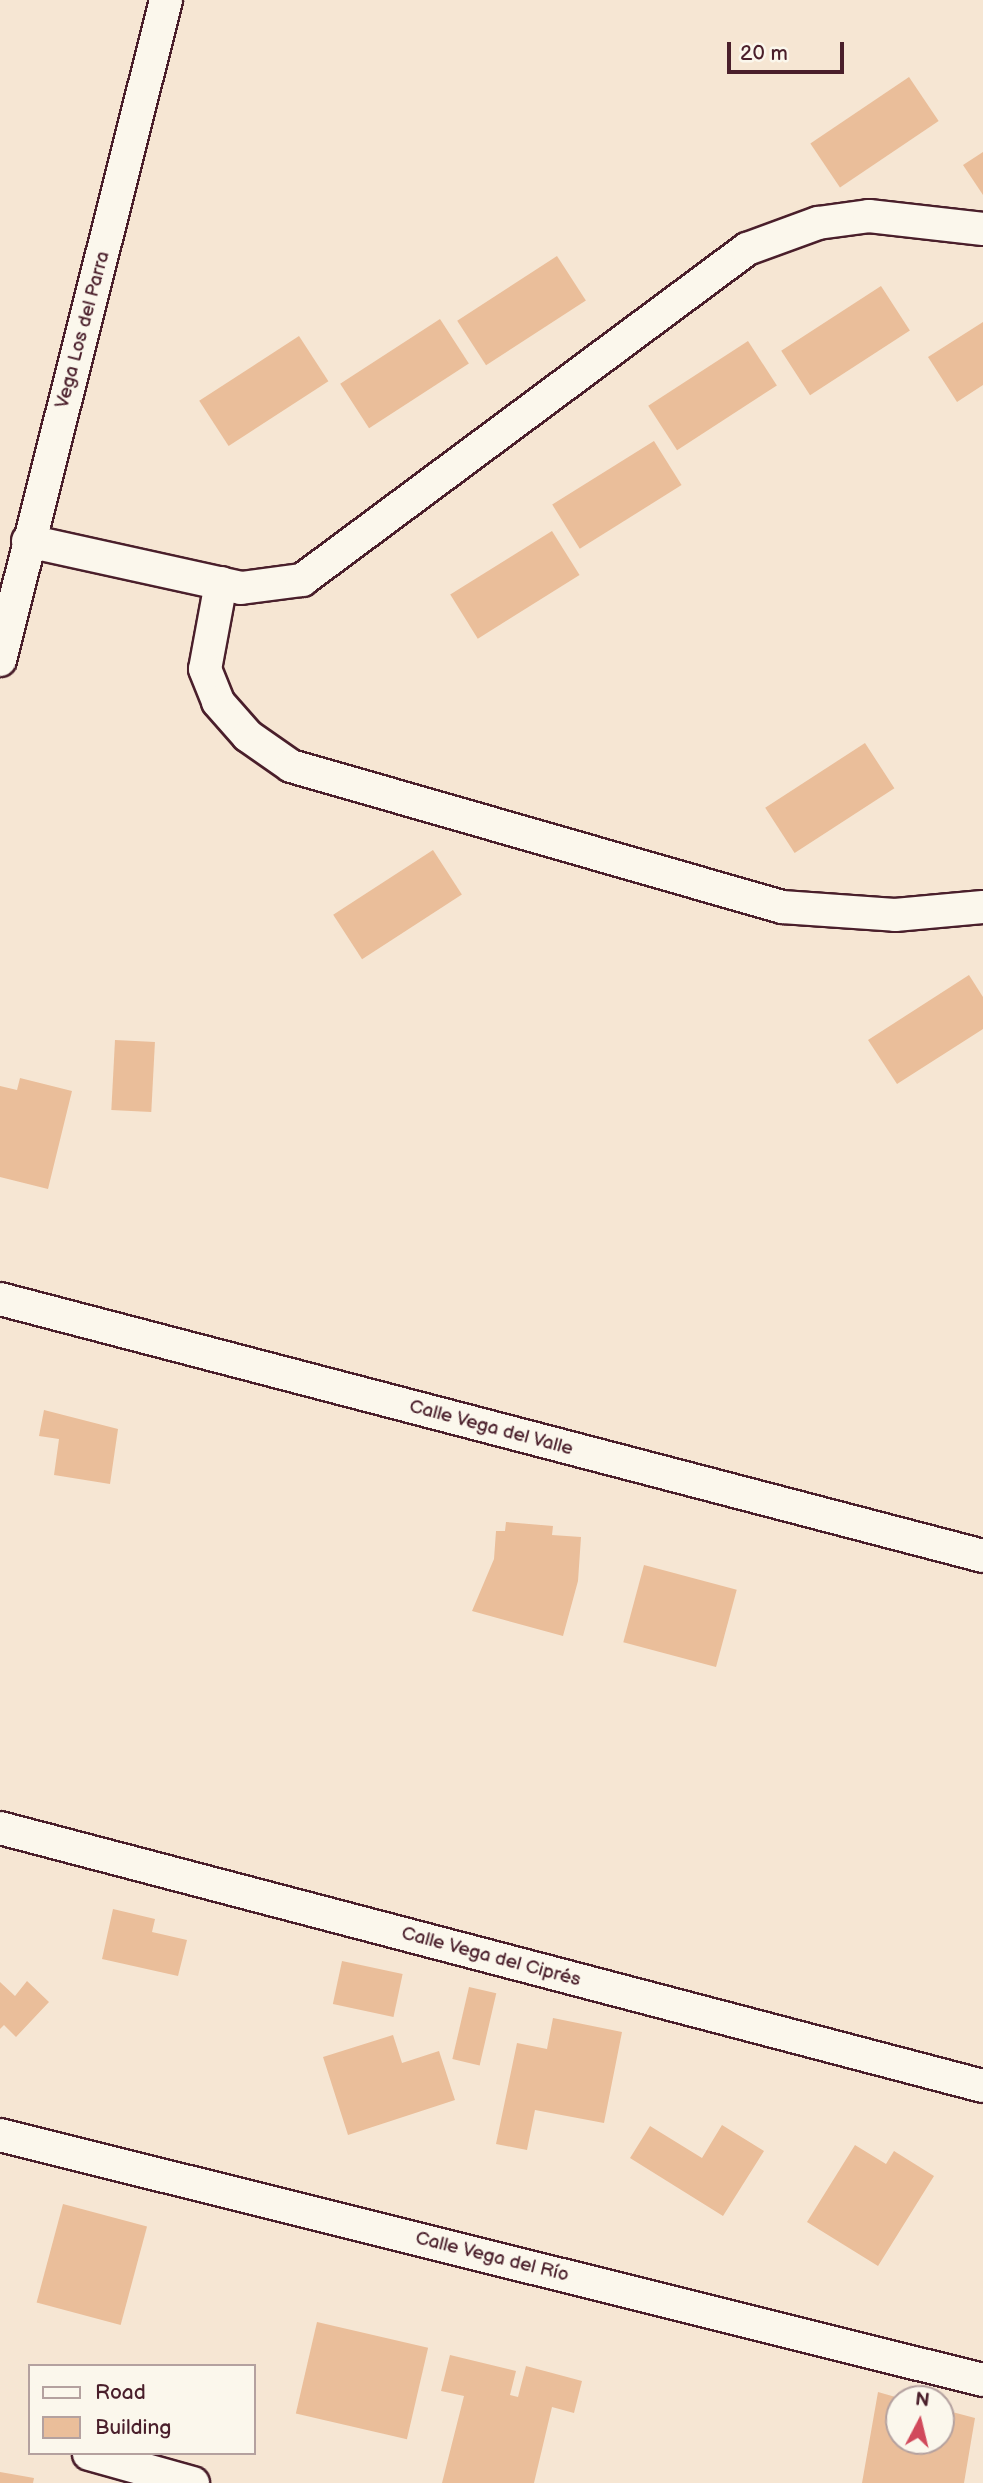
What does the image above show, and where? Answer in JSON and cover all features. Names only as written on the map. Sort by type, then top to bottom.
[{"type":"street","name":"Vega Los del Parra","points":[[0,660],[4,625],[28,541],[166,0]]},
{"type":"street","points":[[28,541],[221,583],[263,589],[318,571],[747,249],[807,226],[869,216],[983,229]]},
{"type":"street","points":[[221,583],[205,668],[218,702],[248,736],[290,766],[782,907],[895,915],[983,907]]},
{"type":"street","name":"Calle Vega del Valle","points":[[0,1299],[983,1556]]},
{"type":"street","name":"Calle Vega del Ciprés","points":[[0,1828],[983,2086]]},
{"type":"street","name":"Calle Vega del Río","points":[[0,2135],[983,2380]]},
{"type":"street","points":[[93,2455],[193,2483]]},
{"type":"building","points":[[909,77],[939,121],[840,187],[810,144]]},
{"type":"building","points":[[983,152],[983,195],[963,165]]},
{"type":"building","points":[[557,256],[586,300],[486,365],[457,321]]},
{"type":"building","points":[[881,286],[910,330],[810,395],[781,351]]},
{"type":"building","points":[[440,319],[469,363],[369,428],[340,384]]},
{"type":"building","points":[[983,322],[983,385],[957,402],[928,357]]},
{"type":"building","points":[[299,336],[328,381],[229,446],[199,401]]},
{"type":"building","points":[[748,341],[777,385],[677,450],[648,406]]},
{"type":"building","points":[[654,441],[682,485],[580,549],[552,505]]},
{"type":"building","points":[[552,531],[580,575],[478,639],[450,595]]},
{"type":"building","points":[[865,743],[894,788],[795,853],[765,808]]},
{"type":"building","points":[[433,850],[462,894],[362,959],[333,915]]},
{"type":"building","points":[[969,975],[983,997],[983,1029],[897,1084],[868,1040]]},
{"type":"building","points":[[115,1040],[155,1042],[151,1112],[111,1110]]},
{"type":"building","points":[[20,1078],[72,1091],[48,1189],[0,1177],[0,1086],[17,1090]]},
{"type":"building","points":[[44,1410],[118,1429],[110,1484],[54,1475],[59,1439],[39,1436]]},
{"type":"building","points":[[506,1522],[553,1526],[552,1535],[581,1537],[578,1581],[563,1636],[472,1611],[494,1559],[496,1531],[505,1531]]},
{"type":"building","points":[[644,1565],[737,1590],[716,1667],[623,1642]]},
{"type":"building","points":[[113,1909],[155,1919],[152,1932],[187,1940],[178,1976],[102,1959]]},
{"type":"building","points":[[342,1961],[403,1974],[393,2017],[333,2004]]},
{"type":"building","points":[[27,1981],[49,2002],[16,2037],[4,2025],[0,2029],[0,1982],[15,1996]]},
{"type":"building","points":[[469,1987],[496,1993],[480,2065],[452,2059]]},
{"type":"building","points":[[553,2018],[622,2032],[604,2123],[535,2110],[527,2150],[496,2144],[517,2043],[547,2049]]},
{"type":"building","points":[[393,2035],[402,2063],[439,2051],[455,2100],[348,2135],[323,2057]]},
{"type":"building","points":[[722,2125],[764,2151],[723,2216],[630,2158],[650,2126],[702,2158]]},
{"type":"building","points":[[855,2145],[886,2164],[894,2151],[934,2176],[878,2266],[807,2222]]},
{"type":"building","points":[[63,2204],[147,2227],[121,2325],[37,2303]]},
{"type":"building","points":[[317,2322],[428,2348],[407,2439],[296,2414]]},
{"type":"building","points":[[450,2355],[516,2371],[510,2395],[518,2397],[526,2366],[582,2381],[574,2413],[552,2407],[534,2483],[442,2483],[464,2396],[441,2391]]},
{"type":"building","points":[[878,2392],[885,2394],[885,2455],[955,2455],[955,2413],[975,2418],[964,2483],[862,2483]]},
{"type":"building","points":[[0,2472],[34,2478],[33,2483],[0,2483]]}]
